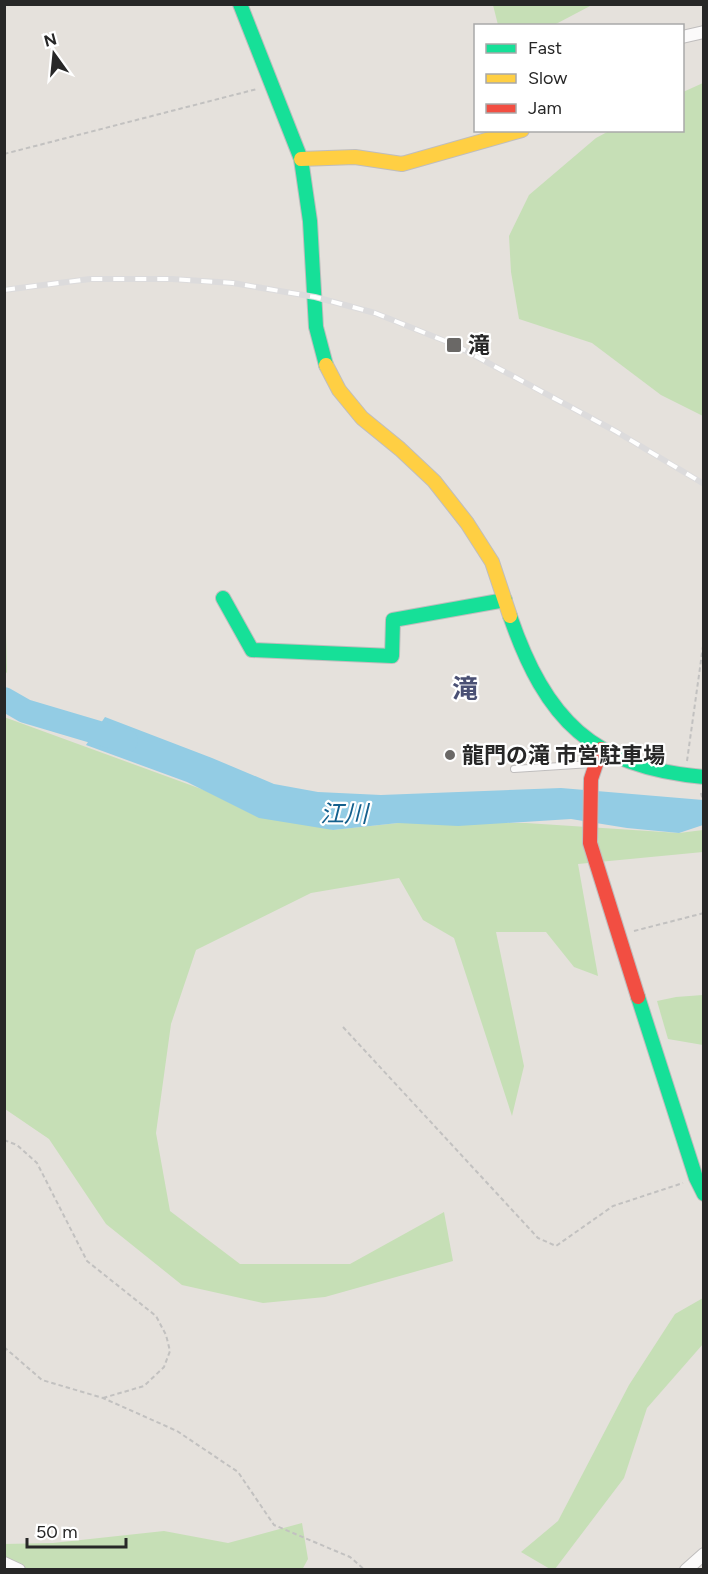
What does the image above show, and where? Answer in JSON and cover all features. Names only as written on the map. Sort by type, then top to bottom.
[{"type":"street","points":[[240,4],[300,159],[310,221],[316,327],[323,359],[339,390],[362,418],[434,481],[467,523],[492,562],[518,638],[539,684],[566,720],[602,749],[636,765],[684,775],[702,783]]},
{"type":"street","points":[[684,37],[704,32]]},
{"type":"street","points":[[300,159],[355,157],[402,164],[515,132]]},
{"type":"street","points":[[223,598],[252,650],[392,656],[393,620],[505,600]]},
{"type":"street","points":[[602,749],[591,779],[590,843],[652,1043],[696,1178],[704,1194]]},
{"type":"street","points":[[686,1569],[704,1554]]},
{"type":"street","points":[[4,1563],[19,1569]]},
{"type":"lane","points":[[514,769],[596,763]]},
{"type":"path","points":[[4,154],[272,85]]},
{"type":"path","points":[[684,775],[704,639]]},
{"type":"path","points":[[702,783],[704,805]]},
{"type":"path","points":[[620,935],[704,913]]},
{"type":"path","points":[[343,1027],[538,1238],[556,1246],[613,1206],[696,1178]]},
{"type":"path","points":[[4,1140],[17,1145],[37,1163],[87,1261],[156,1316],[166,1335],[170,1351],[164,1368],[144,1386],[103,1398]]},
{"type":"path","points":[[4,1347],[42,1380],[103,1398],[177,1431],[238,1472],[274,1525],[350,1557],[365,1569]]},
{"type":"green space","points":[[493,4],[592,5],[556,24],[498,24]]},
{"type":"green space","points":[[703,83],[703,416],[661,395],[592,343],[519,319],[511,272],[509,236],[529,195],[596,138],[607,132],[684,132],[684,92]]},
{"type":"green space","points":[[4,553],[7,672],[5,675],[4,675]]},
{"type":"green space","points":[[4,717],[204,790],[333,830],[398,823],[526,823],[679,833],[703,830],[703,852],[578,864],[598,976],[574,967],[546,932],[496,932],[524,1066],[512,1116],[454,938],[423,920],[399,878],[311,893],[196,950],[171,1024],[156,1133],[170,1211],[240,1264],[350,1264],[444,1212],[453,1261],[325,1297],[263,1303],[182,1285],[106,1224],[49,1139],[5,1109]]},
{"type":"green space","points":[[703,995],[703,1045],[668,1039],[657,1001]]},
{"type":"green space","points":[[703,1298],[703,1344],[647,1408],[624,1478],[555,1569],[550,1569],[521,1552],[558,1521],[629,1385],[675,1314]]},
{"type":"green space","points":[[302,1523],[308,1559],[302,1570],[5,1570],[4,1544],[53,1543],[164,1531],[228,1543]]},
{"type":"water","points":[[105,717],[274,784],[318,792],[381,795],[561,788],[703,800],[703,825],[679,833],[571,819],[458,826],[398,823],[333,830],[259,818],[187,782],[86,745]]},
{"type":"waterway","name":"江川","points":[[4,699],[25,711],[126,741]]},
{"type":"railway","points":[[4,290],[90,279],[172,279],[233,283],[315,297],[375,313],[455,345],[617,432],[704,484]]},
{"type":"traffic: fast","points":[[240,4],[301,159],[310,221],[316,327],[326,365]]},
{"type":"traffic: fast","points":[[223,598],[252,650],[392,656],[393,620],[505,600]]},
{"type":"traffic: fast","points":[[510,616],[540,684],[558,710],[578,732],[603,749],[632,762],[665,771],[704,777]]},
{"type":"traffic: fast","points":[[638,997],[696,1178],[704,1194]]},
{"type":"traffic: slow","points":[[301,159],[355,157],[402,164],[515,132]]},
{"type":"traffic: slow","points":[[326,365],[339,390],[362,418],[434,481],[467,523],[492,562],[510,616]]},
{"type":"traffic: jam","points":[[601,749],[591,779],[590,843],[638,997]]},
{"type":"place","name":"滝","points":[[454,345]]},
{"type":"place","name":"龍門の滝 市営駐車場","points":[[450,755]]},
{"type":"district","name":"滝","points":[[465,689]]}]
